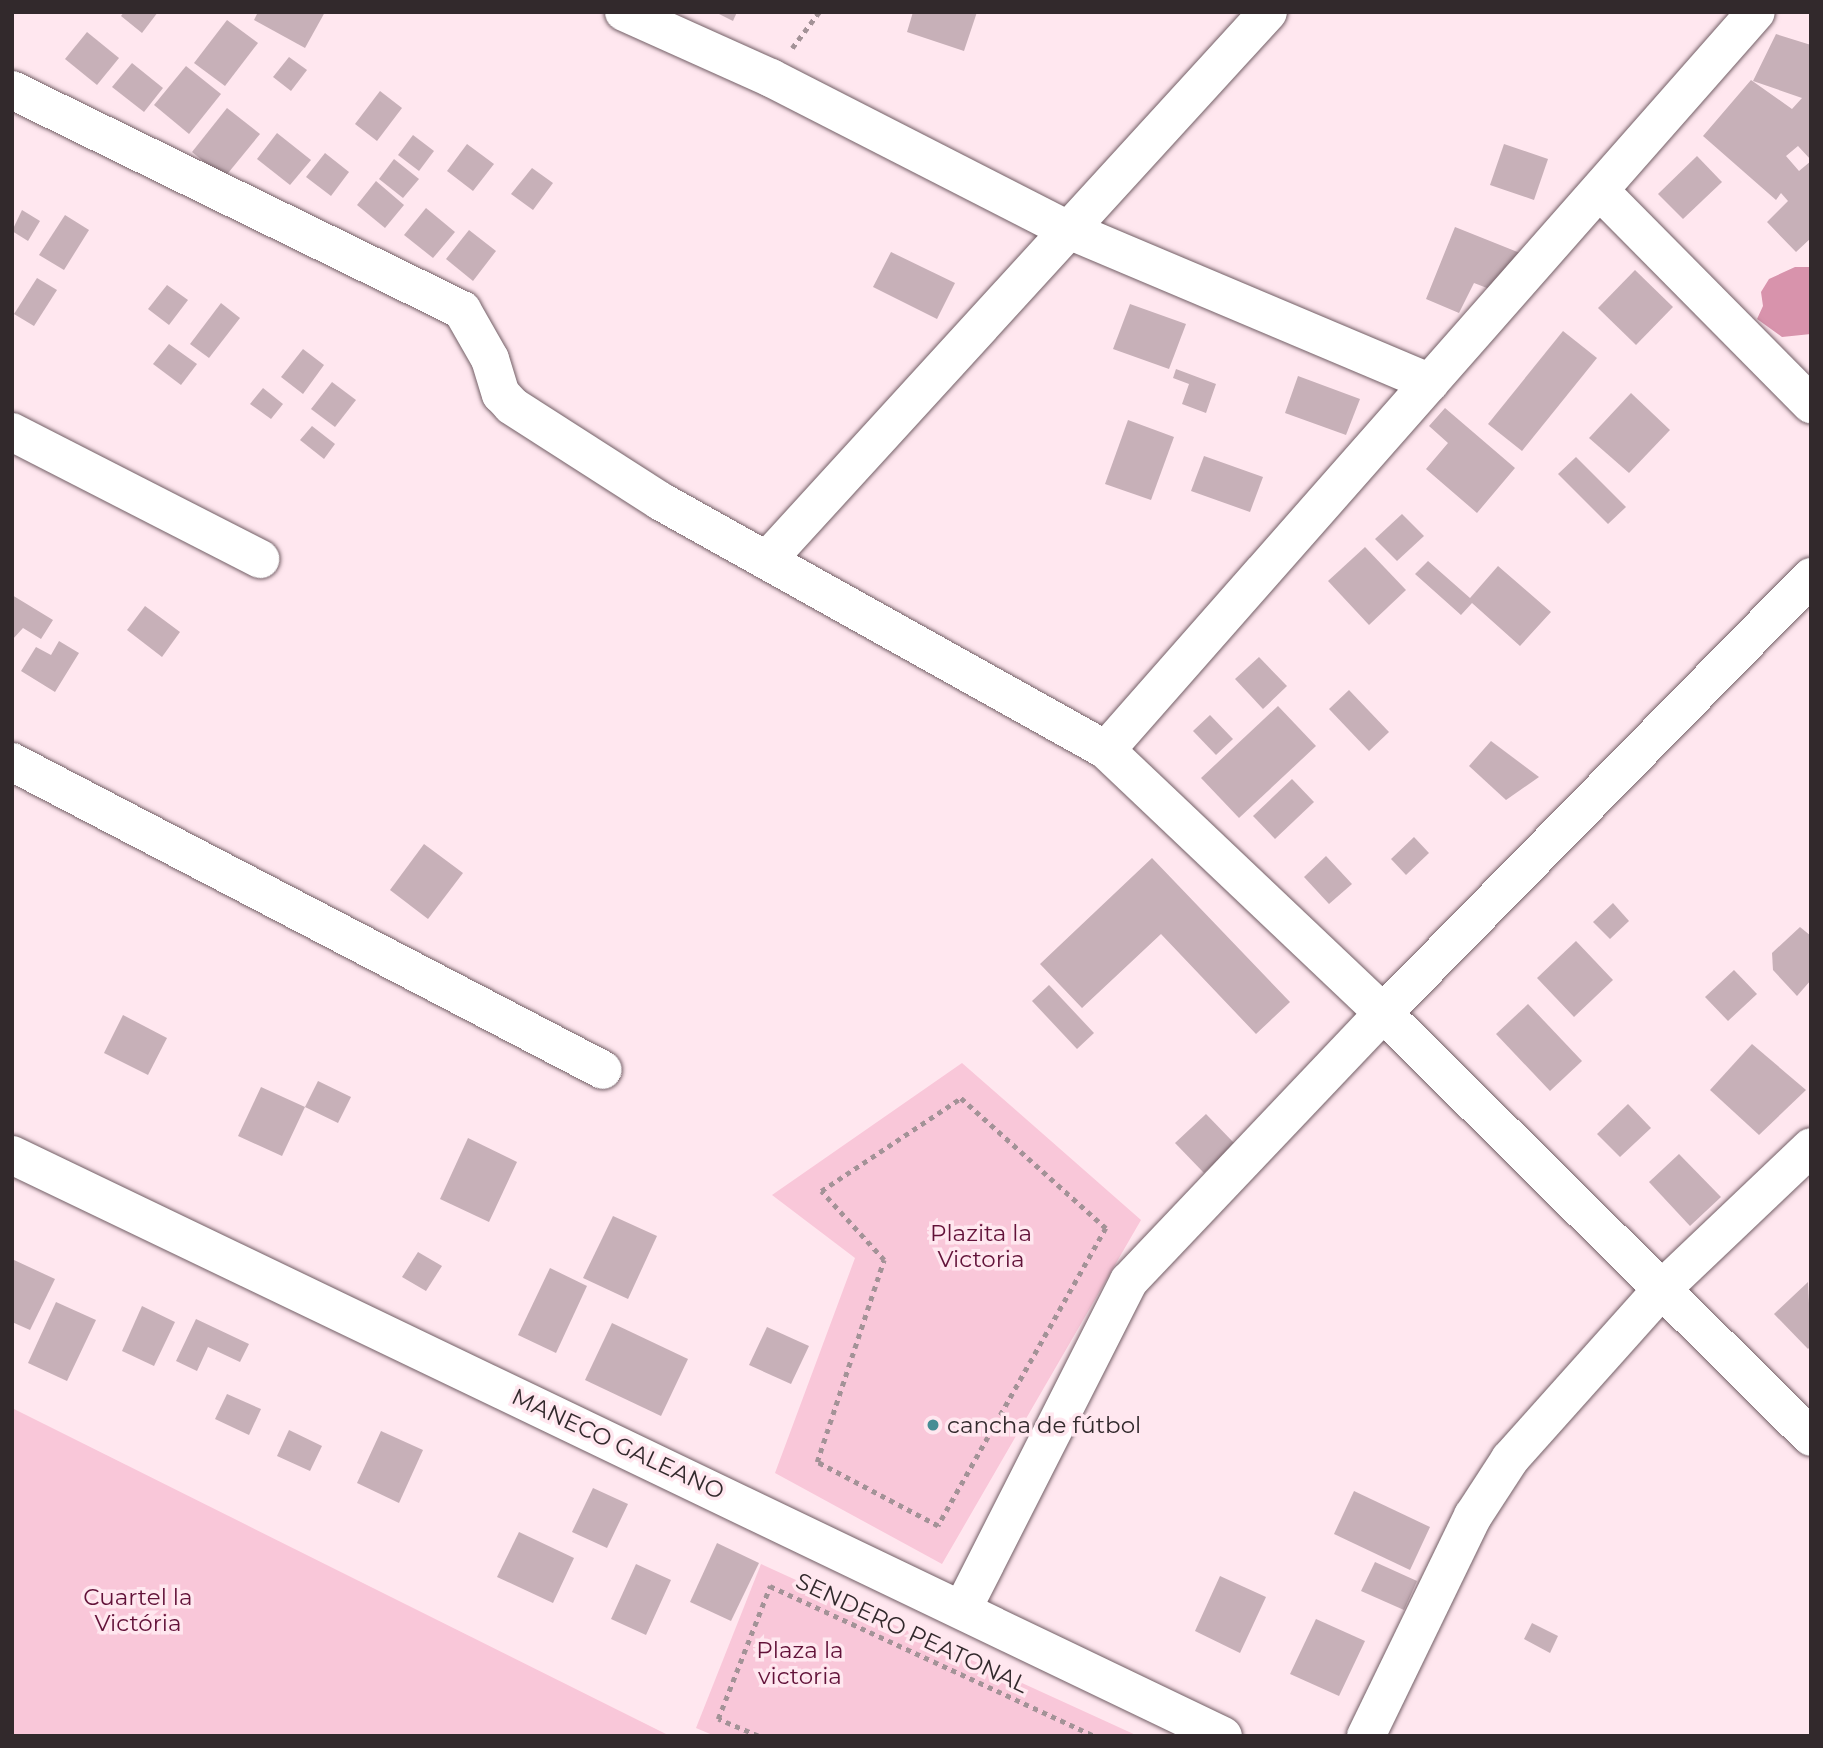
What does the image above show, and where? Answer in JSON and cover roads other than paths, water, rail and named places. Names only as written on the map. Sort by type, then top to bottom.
[{"type":"street","points":[[624,12],[771,78],[1066,229],[1430,383]]},
{"type":"street","points":[[768,559],[1066,229],[1268,12]]},
{"type":"street","points":[[1106,750],[1756,12]]},
{"type":"street","points":[[12,90],[462,310],[490,359],[501,394],[512,406],[660,501],[1106,750],[1383,1013],[1811,1437]]},
{"type":"street","points":[[1600,191],[1811,404]]},
{"type":"street","points":[[12,432],[260,559]]},
{"type":"street","points":[[962,1608],[1129,1281],[1383,1013],[1811,577]]},
{"type":"street","points":[[14,766],[603,1070]]},
{"type":"street","points":[[1366,1736],[1473,1516],[1510,1460],[1661,1290],[1811,1147]]},
{"type":"street","name":"MANECO GALEANO","points":[[12,1155],[962,1608],[1223,1736]]},
{"type":"place","name":"cancha de fútbol","points":[[933,1425]]},
{"type":"park label","name":"Plazita la Victoria","points":[[981,1246]]},
{"type":"park label","name":"Cuartel la Victória","points":[[138,1610]]},
{"type":"park label","name":"Plaza la victoria","points":[[800,1663]]}]
